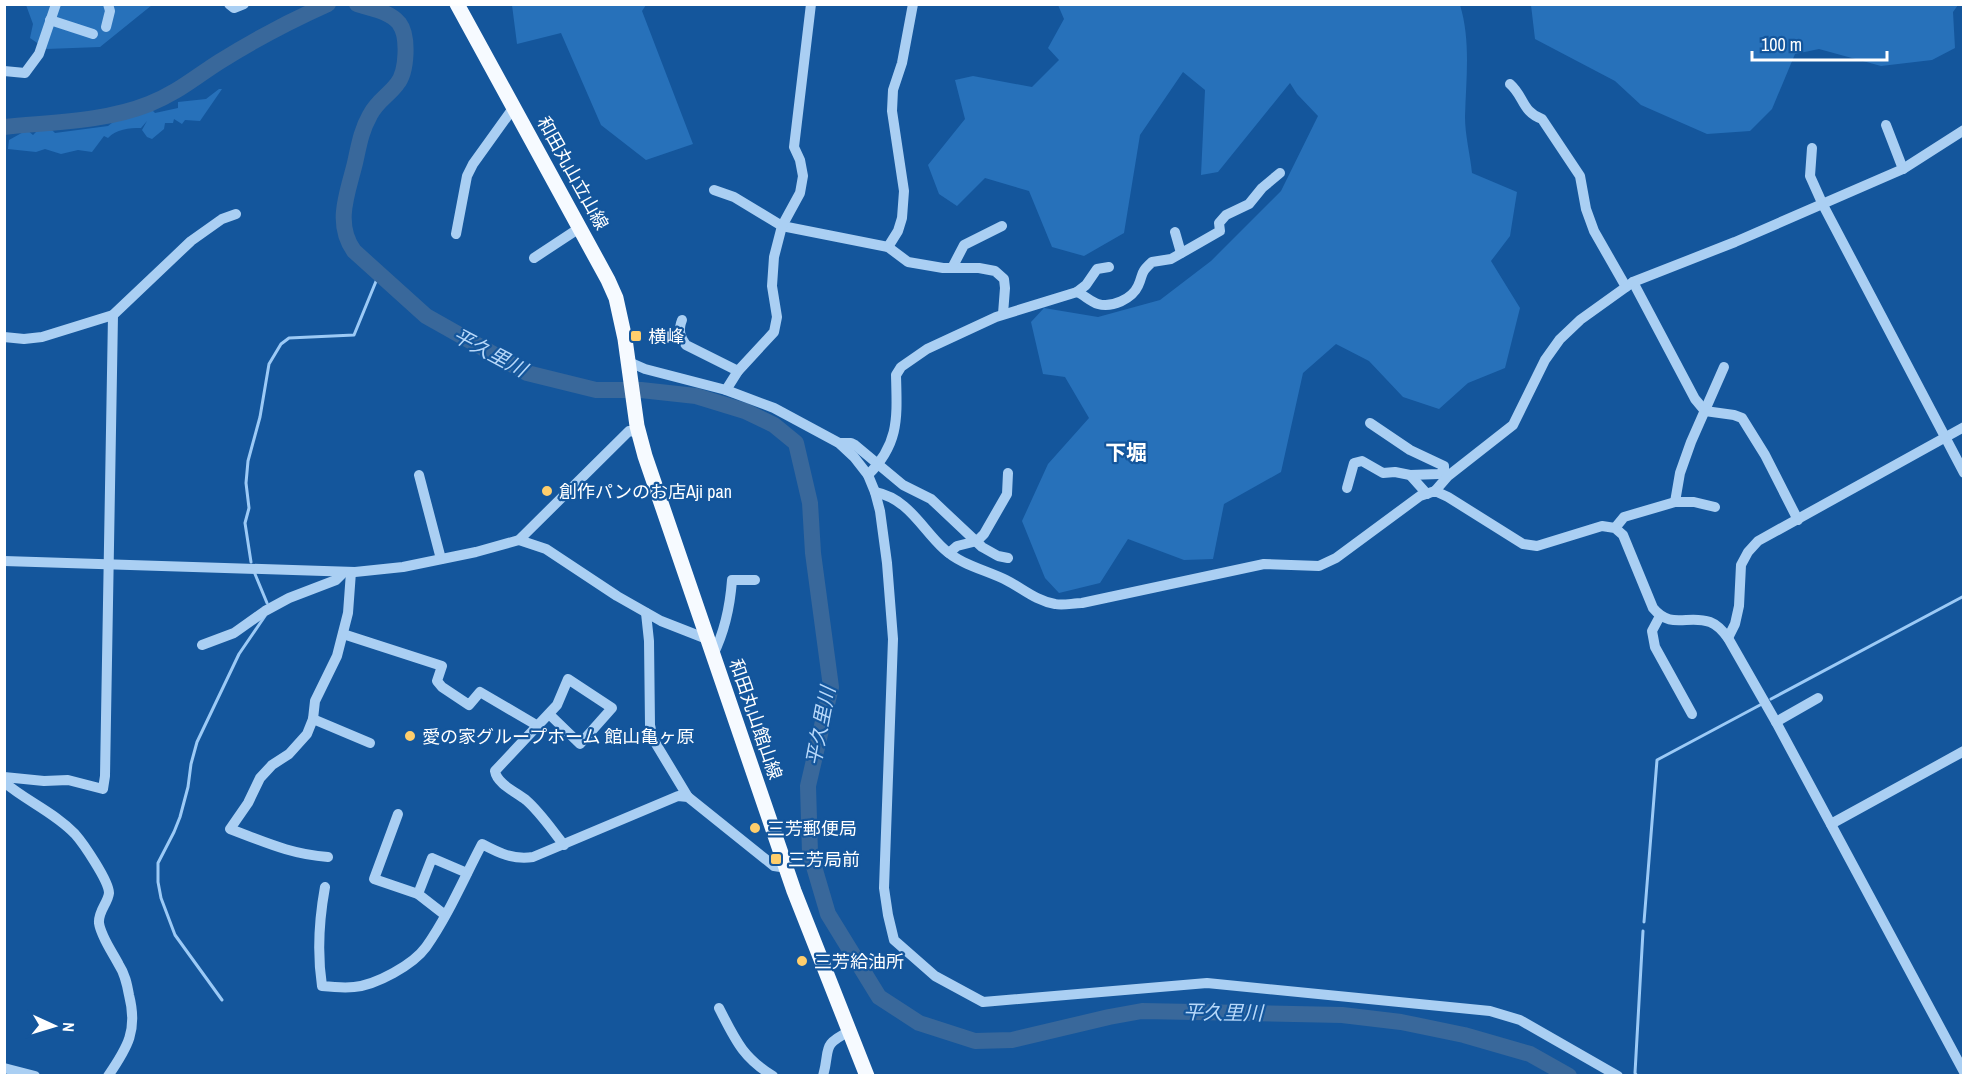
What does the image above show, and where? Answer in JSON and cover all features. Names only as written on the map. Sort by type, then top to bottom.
[{"type":"main road","name":"和田丸山立山線","points":[[457,4],[608,280],[616,298],[629,366]]},
{"type":"main road","name":"和田丸山館山線","points":[[629,366],[638,429],[707,639],[798,901],[867,1076]]},
{"type":"street","points":[[4,71],[25,73],[39,54],[56,4]]},
{"type":"street","points":[[106,27],[110,11],[108,4]]},
{"type":"street","points":[[229,4],[234,8],[244,4]]},
{"type":"street","points":[[726,390],[738,371],[774,332],[777,317],[772,286],[774,257],[782,226],[800,193],[803,176],[800,160],[794,147],[811,4]]},
{"type":"street","points":[[888,247],[898,231],[902,218],[904,191],[892,111],[893,90],[902,63],[913,4]]},
{"type":"street","points":[[50,20],[93,34]]},
{"type":"street","points":[[1510,84],[1517,89],[1532,116],[1542,119],[1580,176],[1586,209],[1594,231],[1629,285],[1695,399],[1705,411],[1742,418],[1766,455],[1798,520]]},
{"type":"street","points":[[456,234],[467,176],[514,107]]},
{"type":"street","points":[[1886,125],[1903,169]]},
{"type":"street","points":[[875,492],[900,502],[915,515],[949,553],[1008,581],[1038,599],[1056,605],[1082,603],[1264,564],[1319,566],[1336,558],[1420,496],[1431,492],[1513,425],[1545,360],[1560,339],[1580,320],[1629,285],[1823,205],[1903,169],[1964,130]]},
{"type":"street","points":[[1812,148],[1810,176],[1823,205],[1964,473]]},
{"type":"street","points":[[1077,292],[1096,304],[1104,305],[1131,296],[1139,284],[1140,274],[1152,262],[1171,259],[1213,236],[1220,231],[1220,223],[1226,215],[1249,204],[1262,188],[1280,173]]},
{"type":"street","points":[[714,190],[734,197],[782,226],[888,247],[908,262],[995,271],[1004,279],[1004,314]]},
{"type":"street","points":[[4,337],[24,339],[42,337],[113,315],[191,241],[215,223],[236,214]]},
{"type":"street","points":[[952,268],[964,245],[1002,226]]},
{"type":"street","points":[[534,258],[581,227]]},
{"type":"street","points":[[1175,232],[1182,253]]},
{"type":"street","points":[[868,475],[878,465],[894,437],[896,375],[900,367],[927,349],[1004,314],[1077,292],[1086,285],[1097,269],[1109,267]]},
{"type":"street","points":[[4,780],[68,780],[102,789],[105,776],[110,564],[113,315]]},
{"type":"street","points":[[682,320],[680,337],[686,345],[738,371]]},
{"type":"street","points":[[629,366],[726,390],[774,408],[839,442],[868,475],[880,511],[893,639],[884,888],[894,940],[935,976],[983,1002],[1207,983],[1490,1011],[1520,1020],[1618,1076]]},
{"type":"street","points":[[1675,502],[1680,473],[1725,367]]},
{"type":"street","points":[[1347,488],[1354,464],[1362,460],[1383,473],[1395,472],[1410,475],[1439,474],[1444,471],[1444,466],[1410,450],[1370,423]]},
{"type":"street","points":[[1728,638],[1735,624],[1741,565],[1748,552],[1758,541],[1964,426]]},
{"type":"street","points":[[4,561],[348,572],[403,567],[519,540],[629,431],[638,429]]},
{"type":"street","points":[[839,442],[851,443],[903,485],[931,499],[982,547],[998,556],[1008,558]]},
{"type":"street","points":[[949,553],[957,546],[977,541],[984,534],[1007,495],[1008,473]]},
{"type":"street","points":[[418,475],[441,559]]},
{"type":"street","points":[[1410,475],[1431,492],[1448,497],[1523,544],[1536,546],[1602,526],[1615,528],[1623,535],[1653,608],[1660,616],[1666,620],[1709,621],[1720,627],[1776,722],[1964,1072]]},
{"type":"street","points":[[1615,528],[1624,517],[1675,502],[1694,502],[1715,507]]},
{"type":"street","points":[[519,540],[546,549],[661,621],[707,639]]},
{"type":"street","points":[[328,857],[303,855],[284,850],[230,829],[248,803],[260,778],[272,765],[289,754],[308,734],[315,701],[337,656],[343,634],[348,613],[348,572]]},
{"type":"street","points":[[202,645],[234,633],[289,598],[336,580],[348,572]]},
{"type":"street","points":[[713,655],[722,635],[730,605],[732,580],[755,580]]},
{"type":"street","points":[[646,613],[649,640],[650,725],[653,739],[688,797],[774,866],[788,868]]},
{"type":"street","points":[[1660,616],[1652,631],[1655,647],[1692,714]]},
{"type":"street","points":[[343,634],[442,666],[437,681],[469,705],[480,692],[538,726]]},
{"type":"street","points":[[549,714],[580,744],[612,708],[568,679],[557,705],[495,771],[496,776],[515,793],[527,800],[564,845]]},
{"type":"street","points":[[1776,722],[1818,698]]},
{"type":"street","points":[[313,719],[370,743]]},
{"type":"street","points":[[1831,824],[1964,752]]},
{"type":"street","points":[[4,780],[55,816],[75,835],[103,876],[109,890],[99,922],[124,973],[132,1008],[133,1026],[124,1051],[108,1076]]},
{"type":"street","points":[[325,887],[321,906],[319,941],[322,986],[354,987],[371,984],[387,977],[424,949],[445,915],[482,844],[507,856],[520,859],[533,857],[678,796],[688,797]]},
{"type":"street","points":[[398,814],[374,879],[418,894],[445,915]]},
{"type":"street","points":[[418,894],[432,858],[467,873]]},
{"type":"street","points":[[719,1008],[739,1046],[758,1066],[773,1076]]},
{"type":"street","points":[[823,1076],[827,1062],[826,1051],[830,1044],[850,1031]]},
{"type":"street","points":[[4,1068],[34,1076]]},
{"type":"shaded area","points":[[1531,4],[1958,5],[1953,12],[1955,48],[1932,60],[1881,66],[1819,49],[1795,54],[1772,109],[1750,131],[1707,134],[1641,105],[1615,81],[1535,39]]},
{"type":"shaded area","points":[[26,5],[152,5],[100,47],[46,49],[30,38],[33,24]]},
{"type":"shaded area","points":[[512,5],[646,5],[642,11],[693,144],[646,160],[601,125],[561,33],[517,44]]},
{"type":"shaded area","points":[[1058,5],[1460,5],[1467,46],[1465,124],[1472,173],[1517,192],[1510,236],[1491,261],[1520,308],[1505,368],[1468,383],[1439,409],[1403,397],[1369,361],[1336,344],[1303,373],[1281,472],[1224,504],[1213,559],[1184,560],[1128,539],[1100,583],[1059,593],[1045,578],[1022,521],[1048,464],[1089,418],[1065,377],[1043,374],[1031,322],[1044,308],[1098,317],[1160,300],[1211,261],[1281,191],[1318,116],[1290,83],[1218,172],[1201,175],[1205,90],[1183,72],[1140,135],[1124,233],[1084,256],[1052,247],[1029,191],[985,178],[957,206],[939,194],[928,165],[965,119],[955,80],[973,76],[1032,87],[1059,60],[1048,48],[1064,19]]},
{"type":"shaded area","points":[[222,89],[200,121],[185,120],[182,124],[174,119],[173,123],[165,123],[164,129],[152,139],[147,137],[142,130],[147,121],[141,128],[119,131],[108,138],[104,136],[92,152],[78,150],[61,154],[45,149],[36,152],[8,149],[9,140],[27,130],[33,135],[35,130],[50,128],[55,133],[108,126],[121,116],[141,109],[151,109],[155,113],[178,108],[178,102],[206,99]]},
{"type":"waterway","name":"平久里川","points":[[4,127],[96,118],[149,104],[177,90],[259,38],[328,4]]},
{"type":"waterway","name":"平久里川","points":[[357,4],[385,13],[399,23],[404,36],[406,54],[400,78],[394,88],[373,110],[361,138],[344,207],[345,230],[354,251],[426,316],[527,373],[596,390],[641,390],[696,396],[745,411],[774,425],[796,443],[810,503],[813,553],[831,687],[808,786],[810,853],[828,914],[879,997],[919,1023],[975,1041],[1012,1040],[1142,1011],[1342,1015],[1401,1022],[1464,1035],[1530,1054],[1569,1076]]},
{"type":"waterway","points":[[251,562],[245,523],[249,508],[246,483],[248,461],[260,417],[269,364],[281,344],[289,338],[354,335],[379,274]]},
{"type":"waterway","points":[[255,574],[267,603]]},
{"type":"waterway","points":[[1771,699],[1964,596]]},
{"type":"waterway","points":[[222,1000],[175,935],[161,898],[158,863],[180,817],[197,742],[239,654],[265,616]]},
{"type":"waterway","points":[[1644,922],[1657,760],[1760,705]]},
{"type":"waterway","points":[[1637,1076],[1635,1073],[1643,931]]},
{"type":"place","name":"横峰","points":[[636,336]]},
{"type":"place","name":"創作パンのお店Aji pan","points":[[547,491]]},
{"type":"place","name":"愛の家グループホーム 館山亀ヶ原","points":[[410,736]]},
{"type":"place","name":"三芳郵便局","points":[[755,828]]},
{"type":"place","name":"三芳局前","points":[[776,859]]},
{"type":"place","name":"三芳給油所","points":[[802,961]]},
{"type":"district","name":"下堀","points":[[1126,452]]}]
